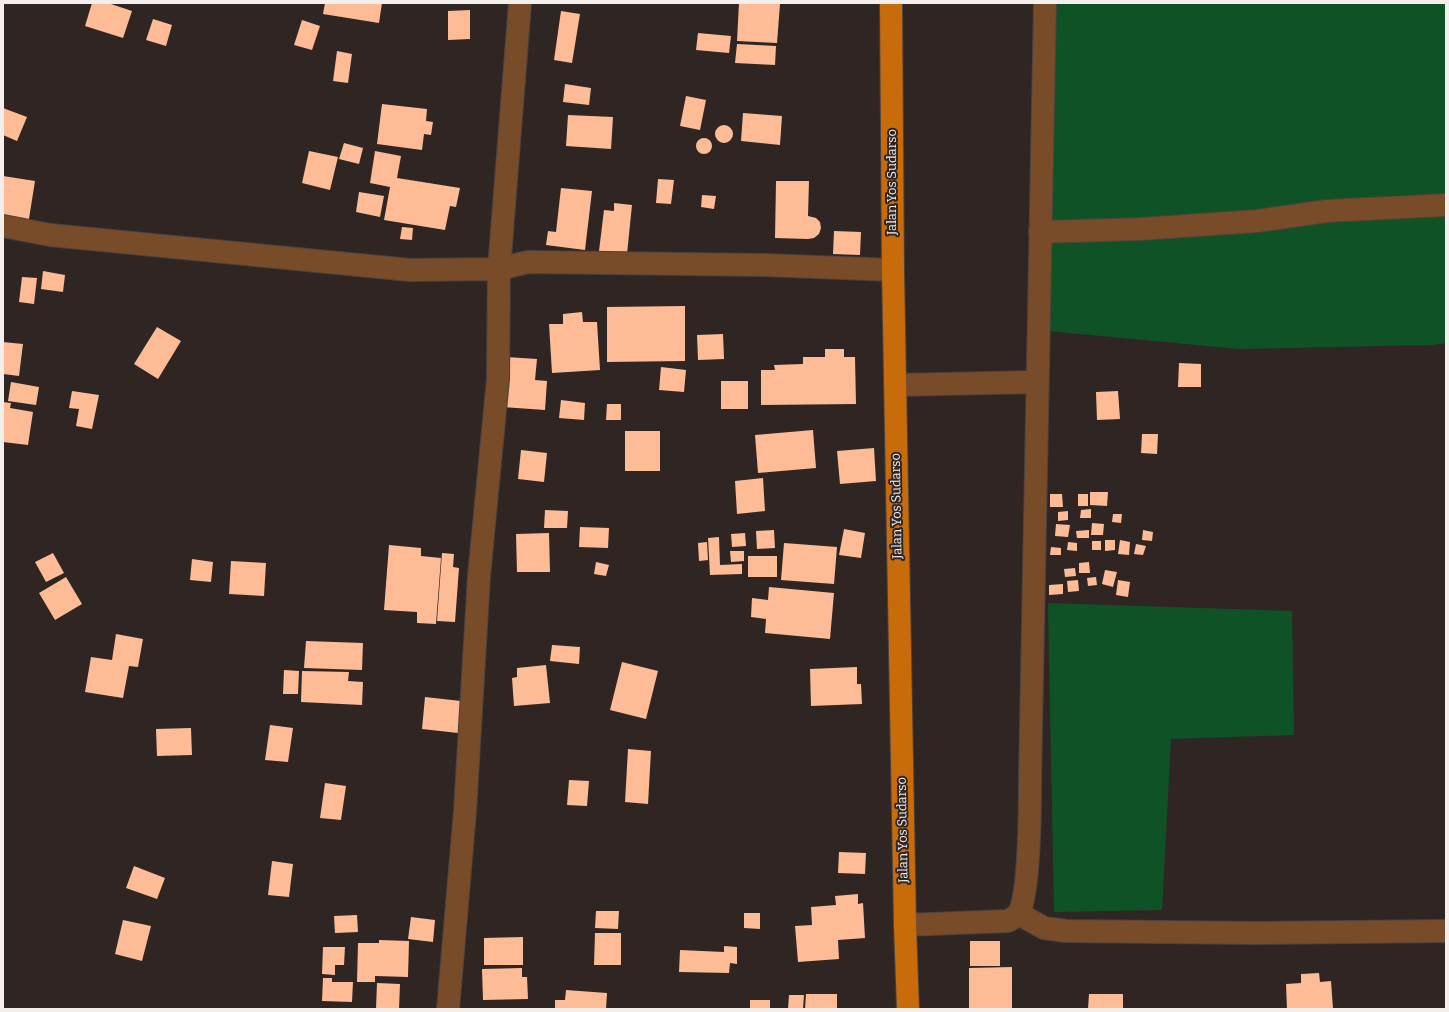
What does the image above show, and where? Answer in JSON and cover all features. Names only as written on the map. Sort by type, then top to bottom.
[{"type":"main road","name":"Jalan Yos Sudarso","points":[[891,3],[893,270],[905,926],[908,1009]]},
{"type":"street","points":[[448,1009],[465,811],[479,576],[498,379],[500,269],[520,3]]},
{"type":"street","points":[[905,926],[1008,921],[1019,914],[1024,901],[1028,844],[1045,3]]},
{"type":"street","points":[[1040,232],[1140,229],[1257,221],[1327,211],[1446,205]]},
{"type":"street","points":[[3,226],[50,235],[410,270],[500,269],[528,262],[765,265],[893,270]]},
{"type":"street","points":[[895,385],[1037,382]]},
{"type":"street","points":[[1019,914],[1044,928],[1066,930],[1256,933],[1446,931]]},
{"type":"green space","points":[[1055,3],[1446,3],[1446,343],[1433,345],[1239,349],[1048,331]]},
{"type":"green space","points":[[1048,603],[1292,611],[1294,735],[1171,739],[1162,910],[1054,912]]},
{"type":"building","points":[[92,3],[108,3],[132,11],[123,38],[85,26]]},
{"type":"building","points":[[325,3],[382,3],[379,23],[323,14]]},
{"type":"building","points":[[739,3],[780,4],[777,43],[737,41]]},
{"type":"building","points":[[470,10],[470,39],[448,40],[448,11]]},
{"type":"building","points":[[561,11],[580,14],[572,63],[554,60]]},
{"type":"building","points":[[153,19],[172,25],[166,46],[146,40]]},
{"type":"building","points":[[302,20],[320,26],[312,50],[294,45]]},
{"type":"building","points":[[698,33],[731,36],[729,53],[696,50]]},
{"type":"building","points":[[737,44],[776,46],[775,65],[735,63]]},
{"type":"building","points":[[337,51],[352,54],[348,83],[333,81]]},
{"type":"building","points":[[565,84],[591,88],[589,105],[563,102]]},
{"type":"building","points":[[686,96],[706,100],[700,130],[680,126]]},
{"type":"building","points":[[382,104],[427,109],[426,121],[433,122],[431,135],[424,134],[422,150],[377,144]]},
{"type":"building","points":[[3,108],[27,117],[17,141],[3,135]]},
{"type":"building","points":[[743,113],[782,116],[780,145],[741,141]]},
{"type":"building","points":[[568,115],[613,117],[611,149],[566,146]]},
{"type":"building","points":[[724,125],[730,128],[733,134],[730,140],[724,143],[718,140],[715,134],[718,128]]},
{"type":"building","points":[[701,138],[707,138],[712,143],[710,152],[707,154],[701,154],[696,149],[696,143]]},
{"type":"building","points":[[344,143],[363,148],[359,164],[339,159]]},
{"type":"building","points":[[309,151],[338,157],[330,190],[302,183]]},
{"type":"building","points":[[375,151],[401,156],[397,178],[460,188],[456,207],[450,206],[445,230],[384,220],[390,187],[370,183]]},
{"type":"building","points":[[3,176],[35,181],[28,225],[3,220]]},
{"type":"building","points":[[658,179],[674,180],[671,204],[656,203]]},
{"type":"building","points":[[776,181],[809,181],[808,216],[816,218],[820,222],[821,228],[819,234],[814,238],[775,238]]},
{"type":"building","points":[[561,188],[592,191],[585,250],[546,245],[548,231],[556,232]]},
{"type":"building","points":[[359,192],[384,196],[380,217],[356,212]]},
{"type":"building","points":[[702,195],[716,196],[714,209],[701,207]]},
{"type":"building","points":[[614,203],[632,205],[627,254],[599,251],[604,210],[614,211]]},
{"type":"building","points":[[402,227],[413,228],[412,240],[400,239]]},
{"type":"building","points":[[834,231],[861,232],[860,255],[833,254]]},
{"type":"building","points":[[43,271],[65,275],[63,292],[41,289]]},
{"type":"building","points":[[22,277],[37,278],[34,304],[19,302]]},
{"type":"building","points":[[685,306],[685,361],[607,362],[607,307]]},
{"type":"building","points":[[582,312],[583,322],[597,322],[600,370],[552,373],[549,324],[563,324],[563,314]]},
{"type":"building","points":[[157,327],[181,341],[158,379],[134,364]]},
{"type":"building","points":[[723,334],[724,359],[698,360],[697,335]]},
{"type":"building","points":[[3,342],[23,344],[19,376],[3,374]]},
{"type":"building","points":[[825,349],[844,349],[844,357],[855,357],[856,404],[761,405],[761,370],[775,370],[774,365],[803,364],[803,357],[825,357]]},
{"type":"building","points":[[506,357],[537,359],[535,380],[547,381],[545,410],[502,407]]},
{"type":"building","points":[[1179,363],[1201,364],[1201,387],[1178,387]]},
{"type":"building","points":[[661,367],[686,370],[684,392],[659,390]]},
{"type":"building","points":[[721,381],[748,381],[748,409],[721,409]]},
{"type":"building","points":[[11,382],[39,387],[36,405],[8,401]]},
{"type":"building","points":[[72,391],[99,395],[92,429],[76,426],[79,409],[69,408]]},
{"type":"building","points":[[1118,391],[1120,419],[1097,420],[1096,392]]},
{"type":"building","points":[[561,400],[585,403],[584,420],[559,418]]},
{"type":"building","points":[[3,402],[11,403],[10,408],[33,412],[28,445],[3,442]]},
{"type":"building","points":[[607,404],[621,404],[621,420],[606,420]]},
{"type":"building","points":[[813,430],[816,468],[758,473],[755,435]]},
{"type":"building","points":[[625,431],[660,431],[660,471],[625,471]]},
{"type":"building","points":[[1142,434],[1158,434],[1157,454],[1141,453]]},
{"type":"building","points":[[874,448],[876,481],[840,484],[837,451]]},
{"type":"building","points":[[521,450],[547,453],[544,482],[518,479]]},
{"type":"building","points":[[763,478],[765,511],[737,514],[735,481]]},
{"type":"building","points":[[1090,492],[1108,492],[1107,506],[1090,505]]},
{"type":"building","points":[[1050,494],[1062,494],[1063,507],[1050,507]]},
{"type":"building","points":[[1078,494],[1088,494],[1088,506],[1078,506]]},
{"type":"building","points":[[1091,509],[1091,518],[1080,518],[1081,510]]},
{"type":"building","points":[[545,510],[568,511],[567,528],[544,528]]},
{"type":"building","points":[[1068,511],[1068,520],[1058,521],[1058,512]]},
{"type":"building","points":[[1113,514],[1122,514],[1121,523],[1112,522]]},
{"type":"building","points":[[1092,523],[1104,524],[1103,535],[1091,535]]},
{"type":"building","points":[[1056,524],[1070,525],[1068,537],[1055,536]]},
{"type":"building","points":[[580,527],[609,528],[608,548],[579,547]]},
{"type":"building","points":[[844,529],[865,533],[861,558],[839,555]]},
{"type":"building","points":[[774,530],[775,548],[757,549],[756,531]]},
{"type":"building","points":[[1089,530],[1089,538],[1077,538],[1076,531]]},
{"type":"building","points":[[1143,530],[1153,532],[1152,541],[1142,540]]},
{"type":"building","points":[[549,533],[550,572],[517,572],[516,534]]},
{"type":"building","points":[[745,533],[746,546],[732,547],[731,534]]},
{"type":"building","points":[[719,537],[720,565],[742,564],[742,574],[710,575],[708,538]]},
{"type":"building","points":[[1105,540],[1115,540],[1115,550],[1105,551]]},
{"type":"building","points":[[1120,540],[1130,542],[1129,555],[1118,554]]},
{"type":"building","points":[[1092,541],[1101,541],[1101,550],[1092,550]]},
{"type":"building","points":[[707,542],[708,560],[699,561],[698,543]]},
{"type":"building","points":[[1068,542],[1077,543],[1077,551],[1067,550]]},
{"type":"building","points":[[784,543],[837,547],[834,584],[781,580]]},
{"type":"building","points":[[1136,544],[1146,546],[1143,555],[1134,554]]},
{"type":"building","points":[[389,545],[421,548],[421,556],[441,558],[436,624],[417,623],[417,612],[384,610]]},
{"type":"building","points":[[1051,547],[1061,548],[1061,555],[1050,555]]},
{"type":"building","points":[[730,551],[744,551],[744,561],[731,562]]},
{"type":"building","points":[[53,553],[64,573],[46,582],[35,562]]},
{"type":"building","points":[[442,553],[454,554],[453,567],[459,568],[455,622],[437,621]]},
{"type":"building","points":[[748,556],[777,556],[777,577],[748,577]]},
{"type":"building","points":[[192,559],[213,562],[211,582],[190,580]]},
{"type":"building","points":[[231,561],[266,563],[264,596],[229,594]]},
{"type":"building","points":[[596,562],[609,565],[606,576],[594,574]]},
{"type":"building","points":[[1089,562],[1090,573],[1079,573],[1079,563]]},
{"type":"building","points":[[1075,568],[1076,576],[1065,577],[1064,569]]},
{"type":"building","points":[[1105,570],[1117,572],[1113,587],[1102,584]]},
{"type":"building","points":[[66,577],[82,604],[55,620],[39,593]]},
{"type":"building","points":[[1096,577],[1097,585],[1088,586],[1087,578]]},
{"type":"building","points":[[1078,580],[1079,591],[1068,592],[1067,581]]},
{"type":"building","points":[[1118,580],[1130,582],[1128,597],[1116,595]]},
{"type":"building","points":[[1063,584],[1063,594],[1049,595],[1049,585]]},
{"type":"building","points":[[769,587],[834,593],[830,639],[765,633],[766,619],[751,617],[752,598],[768,600]]},
{"type":"building","points":[[116,634],[143,639],[138,667],[129,666],[123,698],[85,692],[91,657],[112,660]]},
{"type":"building","points":[[306,641],[363,643],[362,670],[304,668]]},
{"type":"building","points":[[552,645],[580,647],[579,664],[550,661]]},
{"type":"building","points":[[622,662],[658,671],[646,719],[610,710]]},
{"type":"building","points":[[546,665],[550,703],[514,706],[512,678],[517,677],[517,668]]},
{"type":"building","points":[[857,667],[857,684],[861,684],[862,704],[811,706],[810,669]]},
{"type":"building","points":[[284,670],[299,671],[298,694],[283,694]]},
{"type":"building","points":[[302,671],[349,672],[348,681],[363,682],[362,705],[301,702]]},
{"type":"building","points":[[425,697],[461,701],[458,733],[422,729]]},
{"type":"building","points":[[270,725],[293,728],[288,762],[265,760]]},
{"type":"building","points":[[191,728],[192,755],[157,756],[156,729]]},
{"type":"building","points":[[628,749],[651,751],[648,804],[625,802]]},
{"type":"building","points":[[569,780],[589,781],[587,806],[567,805]]},
{"type":"building","points":[[325,783],[346,786],[341,820],[320,818]]},
{"type":"building","points":[[839,852],[866,853],[865,874],[838,873]]},
{"type":"building","points":[[272,861],[293,864],[289,897],[268,895]]},
{"type":"building","points":[[134,866],[165,878],[157,899],[126,888]]},
{"type":"building","points":[[858,894],[858,904],[863,903],[865,938],[838,940],[839,959],[798,962],[795,926],[812,925],[811,907],[836,905],[835,896]]},
{"type":"building","points":[[596,911],[619,911],[618,929],[595,928]]},
{"type":"building","points":[[744,913],[760,913],[760,929],[744,928]]},
{"type":"building","points":[[357,915],[358,932],[335,933],[334,916]]},
{"type":"building","points":[[411,917],[435,920],[433,942],[408,939]]},
{"type":"building","points":[[123,920],[151,926],[142,961],[115,954]]},
{"type":"building","points":[[595,933],[621,933],[621,965],[594,965]]},
{"type":"building","points":[[523,937],[523,965],[484,965],[484,938]]},
{"type":"building","points":[[379,940],[409,941],[408,977],[375,976],[375,982],[357,982],[358,943],[379,943]]},
{"type":"building","points":[[970,941],[1000,941],[1000,966],[970,966]]},
{"type":"building","points":[[724,946],[737,947],[737,964],[730,963],[729,973],[679,972],[680,950],[724,952]]},
{"type":"building","points":[[323,947],[345,947],[344,965],[335,965],[335,975],[322,974]]},
{"type":"building","points":[[1012,967],[1012,1009],[969,1009],[969,968]]},
{"type":"building","points":[[522,968],[522,977],[527,977],[528,999],[483,1000],[482,969]]},
{"type":"building","points":[[1319,973],[1320,982],[1331,981],[1333,1009],[1287,1009],[1286,984],[1301,983],[1301,974]]},
{"type":"building","points":[[323,978],[332,978],[332,982],[353,982],[352,1002],[322,1001]]},
{"type":"building","points":[[377,983],[400,984],[399,1009],[376,1009]]},
{"type":"building","points":[[566,990],[607,993],[606,1009],[555,1009],[555,1000],[565,1000]]},
{"type":"building","points":[[806,994],[837,994],[837,1009],[805,1009]]},
{"type":"building","points":[[1089,994],[1123,994],[1123,1009],[1088,1009]]},
{"type":"building","points":[[789,995],[804,995],[803,1009],[788,1009]]},
{"type":"building","points":[[750,1000],[770,1000],[770,1009],[750,1009]]}]
